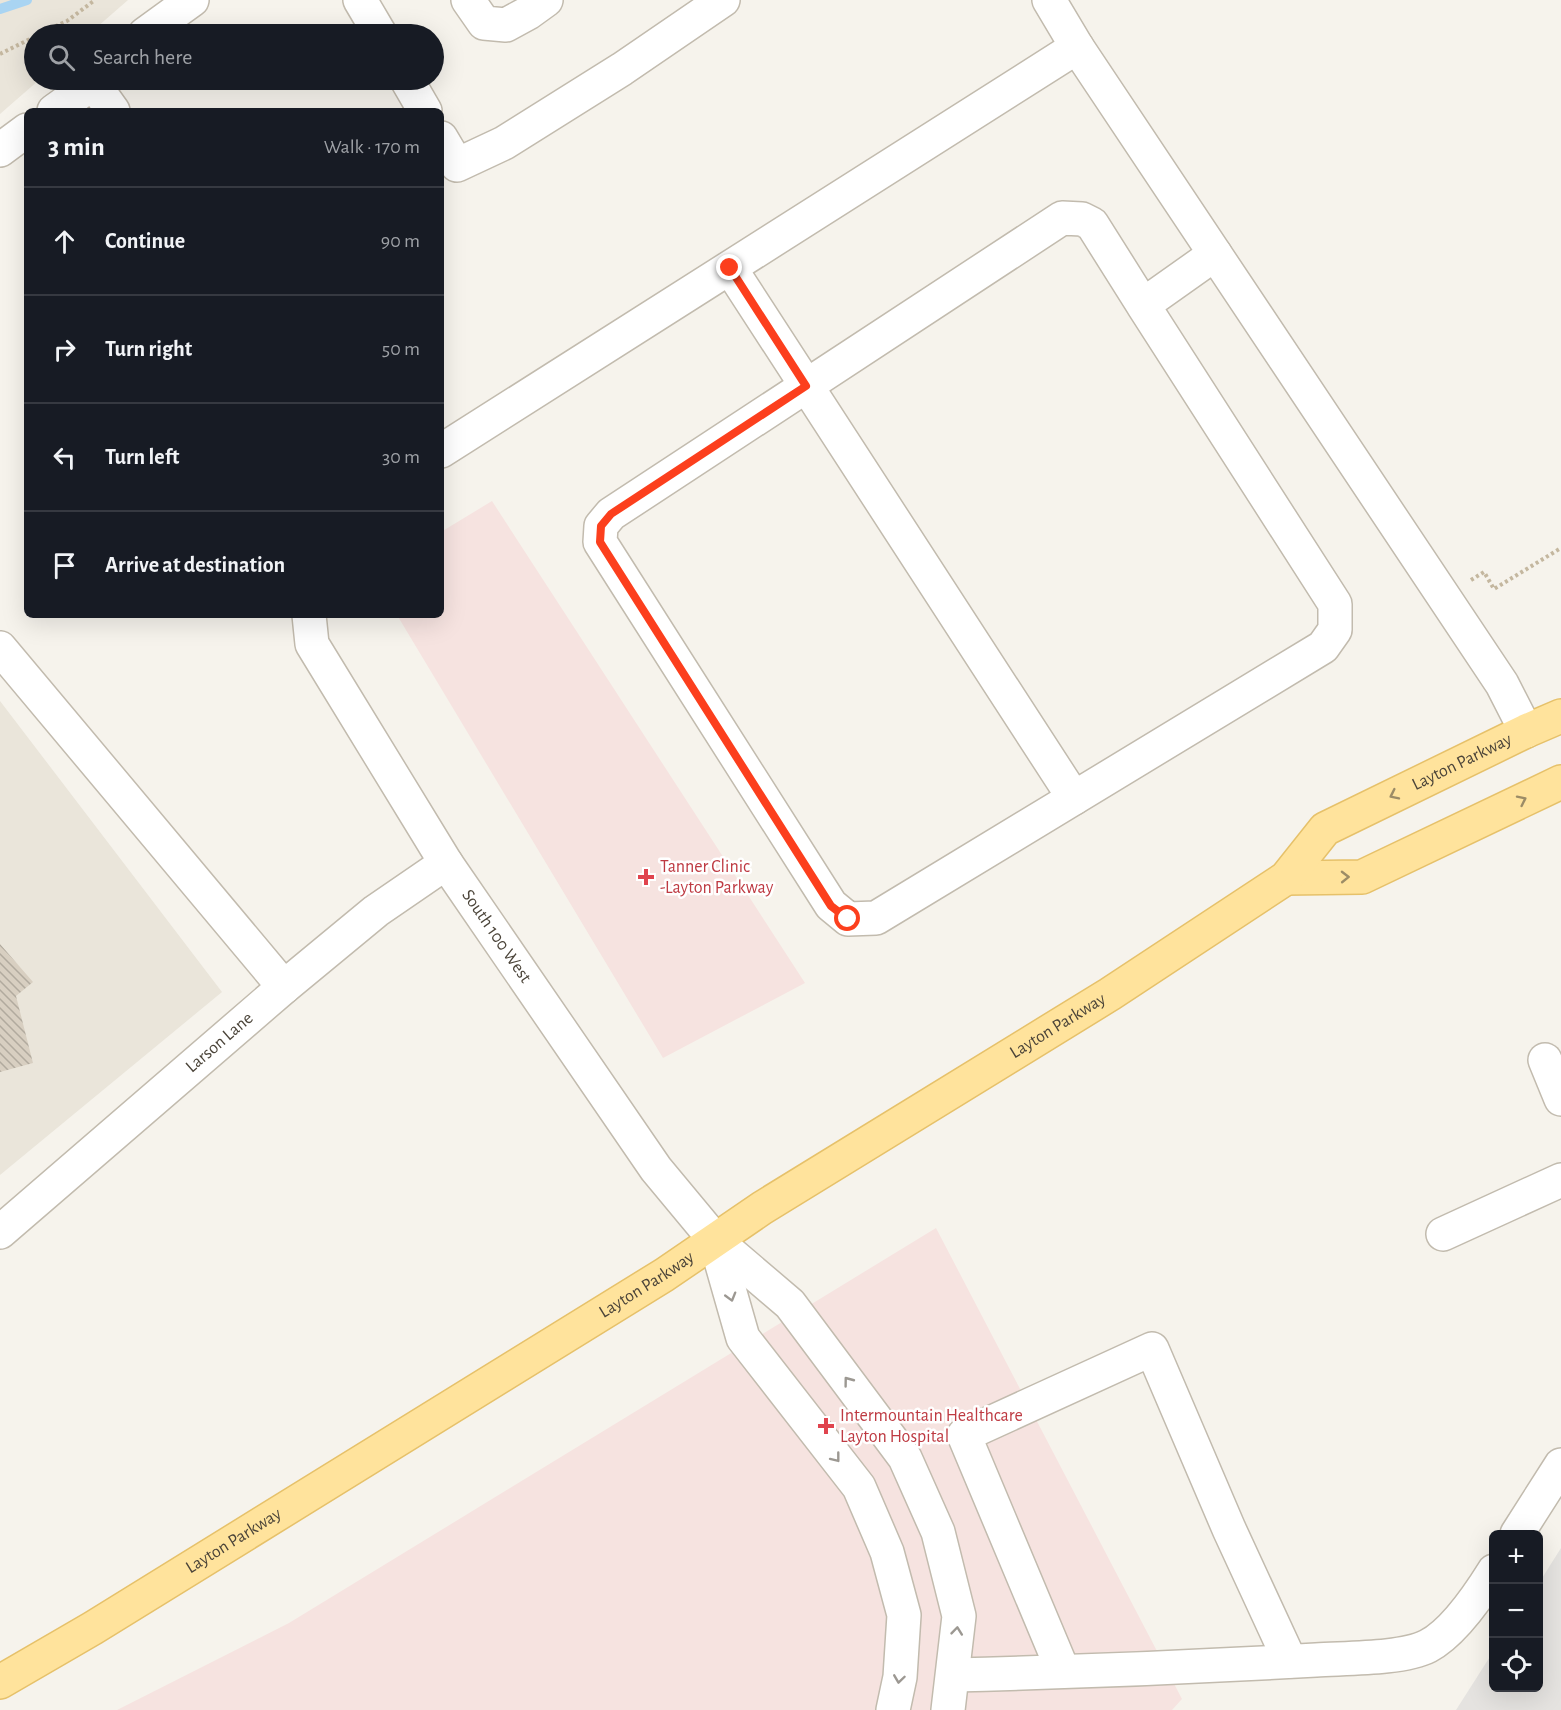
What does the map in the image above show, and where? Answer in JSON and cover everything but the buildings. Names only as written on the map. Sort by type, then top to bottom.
[{"type":"main road","name":"Layton Parkway","points":[[0,1682],[93,1628],[511,1370],[664,1275],[762,1208],[1110,994],[1286,878],[1325,829],[1526,731],[1561,717]]},
{"type":"main road","points":[[1286,878],[1362,877],[1561,782]]},
{"type":"street","points":[[159,24],[192,0]]},
{"type":"street","points":[[360,0],[374,24]]},
{"type":"street","points":[[468,0],[484,23],[506,25],[546,0]]},
{"type":"street","points":[[444,143],[457,165],[504,143],[622,69],[723,0]]},
{"type":"street","points":[[1049,0],[1077,47],[1502,684],[1526,731]]},
{"type":"street","points":[[444,449],[1077,47]]},
{"type":"street","points":[[58,108],[82,90]]},
{"type":"street","points":[[100,90],[111,108]]},
{"type":"street","points":[[412,90],[423,108]]},
{"type":"street","points":[[0,150],[24,132]]},
{"type":"street","points":[[1062,218],[1082,219],[1092,224],[1143,305],[1335,603],[1335,630],[1323,647],[876,918],[848,919],[831,906],[600,542],[601,526],[611,514],[1062,218]]},
{"type":"street","points":[[1143,305],[1215,254]]},
{"type":"street","points":[[730,268],[1074,798]]},
{"type":"street","name":"South 100 West","points":[[309,618],[312,644],[446,863],[656,1169],[715,1240]]},
{"type":"street","points":[[0,648],[284,987]]},
{"type":"street","name":"Larson Lane","points":[[0,1232],[284,987],[376,911],[446,863]]},
{"type":"street","points":[[1545,1060],[1561,1099]]},
{"type":"street","points":[[1443,1234],[1561,1180]]},
{"type":"street","points":[[715,1240],[790,1304],[905,1458],[938,1532],[959,1616],[948,1710]]},
{"type":"street","points":[[715,1240],[743,1338],[859,1487],[887,1552],[904,1615],[900,1677],[893,1710]]},
{"type":"street","points":[[1063,1671],[964,1436],[1152,1349],[1229,1529],[1290,1661]]},
{"type":"street","points":[[1520,1530],[1561,1465]]},
{"type":"street","points":[[953,1675],[1400,1655],[1428,1646],[1450,1630],[1489,1579]]},
{"type":"path","points":[[61,24],[95,0]]},
{"type":"path","points":[[0,54],[24,42]]},
{"type":"path","points":[[1464,584],[1484,572],[1494,589],[1561,548]]},
{"type":"shaded area","points":[[0,0],[128,0],[100,24],[24,24],[24,90],[28,90],[0,114]]},
{"type":"shaded area","name":"Tanner Clinic -Layton Parkway","points":[[492,501],[805,983],[663,1058],[399,618],[444,618],[444,530]]},
{"type":"shaded area","points":[[0,701],[222,992],[0,1175]]},
{"type":"shaded area","name":"Intermountain Healthcare Layton Hospital","points":[[936,1228],[1182,1699],[1172,1710],[117,1710],[289,1623]]},
{"type":"shaded area","points":[[1561,1548],[1561,1710],[1456,1710],[1489,1658],[1489,1692],[1543,1692],[1543,1577]]},
{"type":"waterway","points":[[0,9],[27,0]]},
{"type":"place","name":"Tanner Clinic -Layton Parkway","points":[[646,877]]},
{"type":"place","name":"Intermountain Healthcare Layton Hospital","points":[[826,1426]]},
{"type":"route","points":[[730,268],[806,386],[611,514],[601,526],[600,542],[831,906],[848,919]]}]
